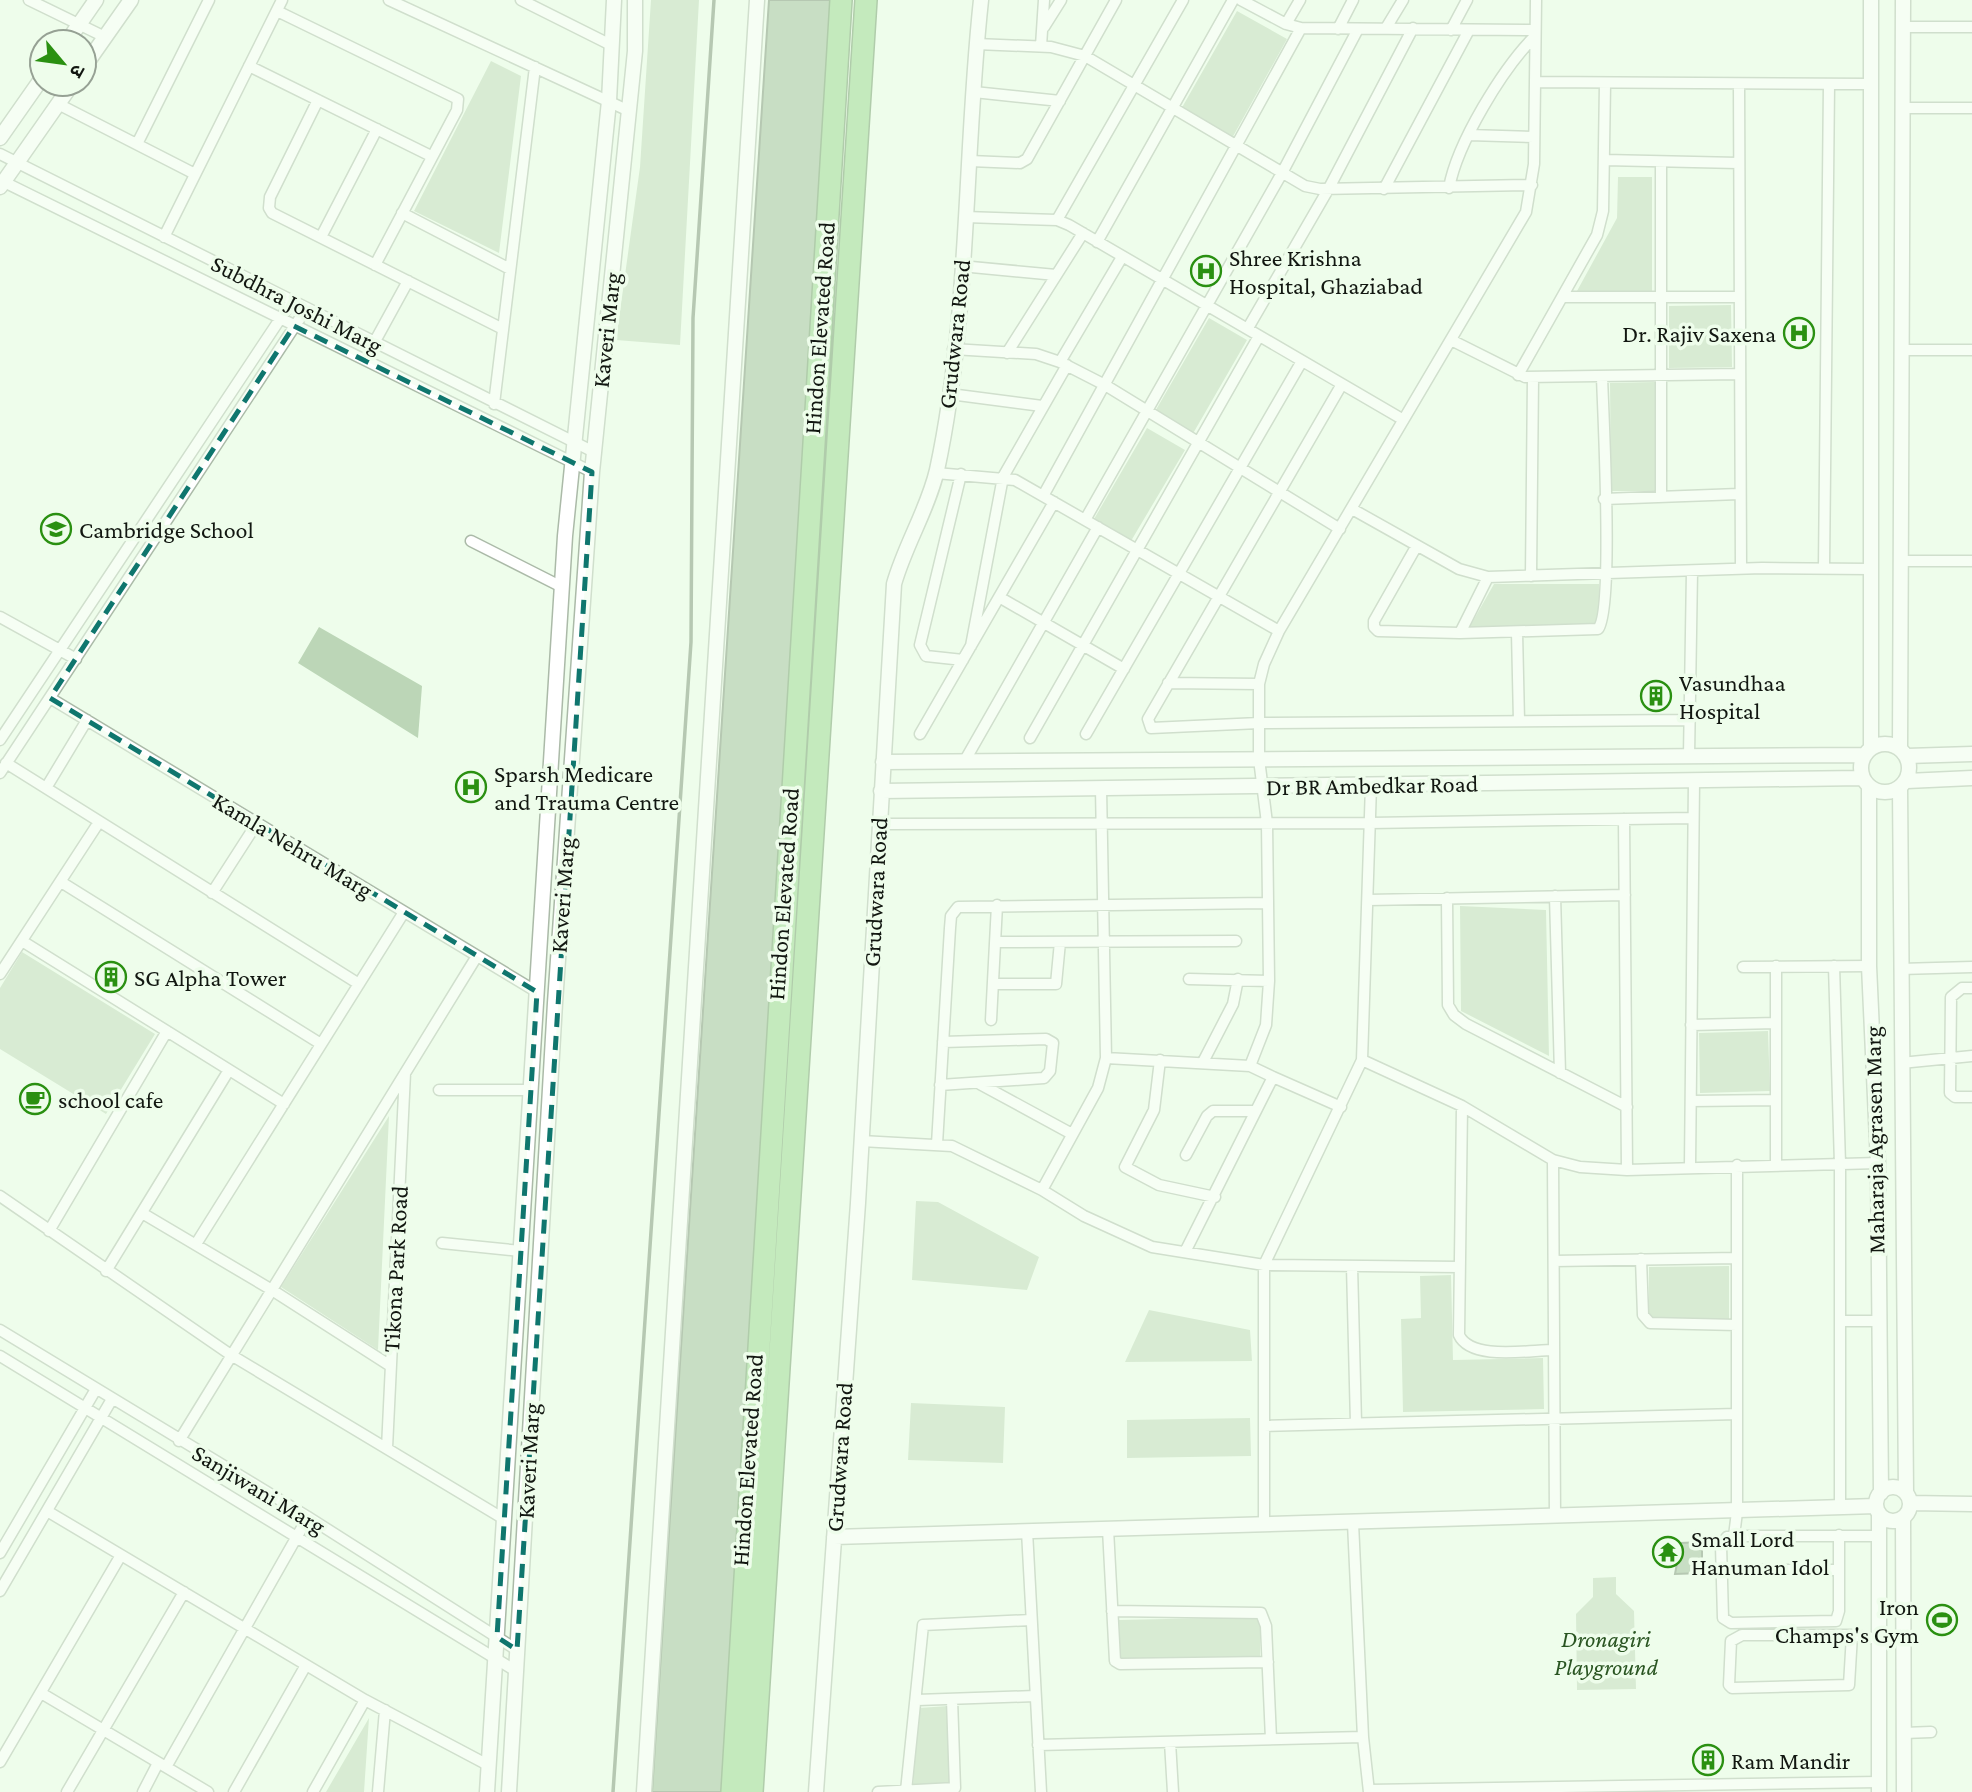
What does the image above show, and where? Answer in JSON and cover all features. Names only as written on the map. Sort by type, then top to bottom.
[{"type":"highway","name":"Hindon Elevated Road","points":[[732,1792],[841,0]]},
{"type":"highway","name":"Hindon Elevated Road","points":[[752,1792],[866,0]]},
{"type":"street","points":[[29,0],[105,37]]},
{"type":"street","points":[[76,28],[96,0]]},
{"type":"street","points":[[98,47],[131,0]]},
{"type":"street","points":[[136,144],[209,0]]},
{"type":"street","points":[[164,237],[282,0]]},
{"type":"street","points":[[389,0],[627,110]]},
{"type":"street","points":[[521,0],[613,46]]},
{"type":"street","name":"Kaveri Marg","points":[[487,1792],[562,587],[613,46],[614,0]]},
{"type":"street","name":"Kaveri Marg","points":[[509,1792],[554,1017],[592,472],[635,51],[635,0]]},
{"type":"street","points":[[644,1792],[757,0]]},
{"type":"street","name":"Grudwara Road","points":[[816,1792],[861,1141],[894,584],[902,556],[936,473],[950,394],[981,0]]},
{"type":"street","points":[[1041,46],[1044,0]]},
{"type":"street","points":[[1042,31],[1061,0]]},
{"type":"street","points":[[970,162],[1024,162],[1116,0]]},
{"type":"street","points":[[1057,220],[1183,0]]},
{"type":"street","points":[[1097,242],[1233,0]]},
{"type":"street","points":[[1241,0],[1286,24],[1301,28],[1413,28],[1535,33]]},
{"type":"street","points":[[1286,24],[1300,0]]},
{"type":"street","points":[[1338,29],[1353,0]]},
{"type":"street","points":[[1386,28],[1403,0]]},
{"type":"street","points":[[1451,30],[1467,0]]},
{"type":"street","points":[[1250,1066],[1266,1026],[1269,981],[1267,823],[1259,759],[1259,684],[1264,664],[1279,631],[1526,212],[1532,185],[1536,0]]},
{"type":"street","points":[[1871,0],[1868,751],[1861,766],[1866,783],[1880,792],[1903,784],[1972,778]]},
{"type":"street","points":[[1903,0],[1901,561],[1903,752],[1910,771],[1903,784]]},
{"type":"street","points":[[277,11],[458,99],[457,110],[375,265]]},
{"type":"street","points":[[1903,27],[1972,27]]},
{"type":"street","points":[[1043,496],[1301,28]]},
{"type":"street","points":[[1248,328],[1329,188],[1413,28]]},
{"type":"street","points":[[1085,520],[1282,173],[1358,29]]},
{"type":"street","points":[[1384,188],[1469,30]]},
{"type":"street","points":[[1449,188],[1454,163],[1469,135],[1515,56],[1535,33]]},
{"type":"street","points":[[976,44],[1041,46],[1084,56],[1236,148],[1305,186],[1449,188],[1532,185]]},
{"type":"street","points":[[249,66],[431,156]]},
{"type":"street","points":[[494,404],[535,67]]},
{"type":"street","points":[[1536,82],[1871,83]]},
{"type":"street","points":[[1824,568],[1829,83]]},
{"type":"street","points":[[1518,376],[1565,297],[1597,235],[1603,211],[1605,84]]},
{"type":"street","points":[[1738,84],[1741,569]]},
{"type":"street","points":[[974,92],[1060,101]]},
{"type":"street","points":[[2,130],[28,96]]},
{"type":"street","points":[[1,183],[62,98]]},
{"type":"street","points":[[318,100],[268,202],[272,213],[503,329]]},
{"type":"street","points":[[58,104],[195,174]]},
{"type":"street","points":[[1902,108],[1972,108]]},
{"type":"street","points":[[321,237],[377,129]]},
{"type":"street","points":[[1469,135],[1534,137]]},
{"type":"street","name":"Subdhra Joshi Marg","points":[[0,154],[594,452]]},
{"type":"street","points":[[1605,160],[1738,163]]},
{"type":"street","points":[[1661,162],[1661,497]]},
{"type":"street","name":"Subdhra Joshi Marg","points":[[1,183],[592,472]]},
{"type":"street","points":[[401,214],[510,269]]},
{"type":"street","points":[[965,217],[1057,220],[1207,304],[1402,419]]},
{"type":"street","points":[[1007,353],[1083,233]]},
{"type":"street","points":[[971,646],[1003,477],[1122,257]]},
{"type":"street","points":[[961,266],[1056,275]]},
{"type":"street","points":[[374,343],[408,281]]},
{"type":"street","points":[[1565,297],[1739,297]]},
{"type":"street","points":[[0,740],[292,302]]},
{"type":"street","points":[[306,309],[3,768],[46,788],[359,985]]},
{"type":"street","points":[[1030,737],[1259,336]]},
{"type":"street","points":[[1451,340],[1518,376],[1739,374]]},
{"type":"street","points":[[953,349],[1036,354],[1064,363],[1105,385],[1340,529]]},
{"type":"street","points":[[1901,350],[1972,350]]},
{"type":"street","points":[[1086,734],[1302,361]]},
{"type":"street","points":[[1416,547],[1374,621],[1374,627],[1378,631],[1460,633],[1598,629],[1605,616],[1606,574],[1602,376]]},
{"type":"street","points":[[1531,576],[1533,377]]},
{"type":"street","points":[[1342,384],[1147,719],[1151,728],[1259,723],[1689,720]]},
{"type":"street","points":[[950,394],[1042,406]]},
{"type":"street","points":[[936,473],[1015,480],[1279,631]]},
{"type":"street","points":[[961,474],[920,650],[926,656],[963,660]]},
{"type":"street","points":[[1604,499],[1740,495]]},
{"type":"street","points":[[920,734],[1055,502]]},
{"type":"street","points":[[1352,509],[1459,569],[1488,577],[1741,569],[1870,569]]},
{"type":"street","points":[[964,762],[1098,527]]},
{"type":"street","points":[[471,541],[562,587]]},
{"type":"street","points":[[1901,561],[1972,561]]},
{"type":"street","points":[[1689,756],[1692,571]]},
{"type":"street","points":[[1460,633],[1488,577]]},
{"type":"street","points":[[999,597],[1124,669]]},
{"type":"street","points":[[0,617],[76,659]]},
{"type":"street","points":[[1517,632],[1519,721]]},
{"type":"street","points":[[1168,683],[1259,684]]},
{"type":"street","name":"Kamla Nehru Marg","points":[[50,698],[537,992]]},
{"type":"street","points":[[46,788],[87,720]]},
{"type":"street","points":[[1868,751],[1885,743],[1903,752],[1972,754]]},
{"type":"street","name":"Dr BR Ambedkar Road","points":[[883,762],[1689,756],[1868,751]]},
{"type":"street","points":[[1690,1166],[1693,781]]},
{"type":"street","name":"Dr BR Ambedkar Road","points":[[881,791],[1693,781],[1866,783]]},
{"type":"street","name":"Maharaja Agrasen Marg","points":[[1866,783],[1869,966],[1878,1163],[1879,1787]]},
{"type":"street","name":"Maharaja Agrasen Marg","points":[[1903,784],[1900,969],[1908,1498],[1903,1518],[1904,1792]]},
{"type":"street","points":[[1264,1525],[1264,1265],[1362,1060],[1371,785]]},
{"type":"street","points":[[1042,1190],[1098,1088],[1106,1058],[1101,788]]},
{"type":"street","points":[[879,824],[1370,823],[1693,818]]},
{"type":"street","points":[[1624,819],[1627,1170]]},
{"type":"street","points":[[0,974],[99,822]]},
{"type":"street","points":[[212,892],[257,823]]},
{"type":"street","points":[[61,882],[321,1044]]},
{"type":"street","points":[[1368,900],[1625,895]]},
{"type":"street","points":[[1555,896],[1560,1073]]},
{"type":"street","points":[[1447,898],[1448,1005],[1454,1015],[1627,1107]]},
{"type":"street","points":[[937,1143],[951,916],[958,907],[1267,903]]},
{"type":"street","points":[[991,1020],[997,905]]},
{"type":"street","points":[[196,1244],[404,912]]},
{"type":"street","points":[[22,941],[284,1104]]},
{"type":"street","points":[[996,942],[1237,942]]},
{"type":"street","points":[[993,984],[1056,984],[1060,942]]},
{"type":"street","name":"Tikona Park Road","points":[[405,1070],[389,1365],[272,1290],[405,1070],[477,956]]},
{"type":"street","points":[[1776,966],[1776,1165]]},
{"type":"street","points":[[1834,966],[1842,1321],[1840,1507]]},
{"type":"street","points":[[1743,967],[1869,966]]},
{"type":"street","points":[[1900,969],[1972,967]]},
{"type":"street","points":[[1189,979],[1269,981]]},
{"type":"street","points":[[1203,1062],[1233,1004],[1238,979]]},
{"type":"street","points":[[1972,988],[1962,988],[1951,997],[1950,1093],[1955,1097],[1972,1097]]},
{"type":"street","points":[[1691,1025],[1776,1023]]},
{"type":"street","points":[[49,1231],[167,1031]]},
{"type":"street","points":[[940,1085],[980,1084],[1048,1075],[1053,1043],[1046,1039],[943,1042]]},
{"type":"street","points":[[1901,1063],[1972,1056]]},
{"type":"street","points":[[1106,1058],[1250,1066],[1341,1107]]},
{"type":"street","points":[[1160,1060],[1154,1110],[1125,1167],[1159,1185],[1215,1197]]},
{"type":"street","points":[[1362,1060],[1462,1107],[1553,1160],[1580,1167],[1627,1170],[1690,1166],[1878,1163]]},
{"type":"street","points":[[106,1270],[229,1070]]},
{"type":"street","points":[[1185,1252],[1273,1077]]},
{"type":"street","points":[[980,1084],[1072,1134]]},
{"type":"street","points":[[439,1090],[531,1090]]},
{"type":"street","points":[[1691,1101],[1776,1100]]},
{"type":"street","points":[[1462,1107],[1459,1335],[1463,1344],[1478,1351],[1554,1350]]},
{"type":"street","points":[[1186,1155],[1206,1116],[1213,1111],[1255,1111]]},
{"type":"street","points":[[861,1141],[937,1143],[967,1152],[1042,1190],[1084,1216],[1152,1247],[1264,1265],[1459,1267]]},
{"type":"street","points":[[1553,1160],[1555,1517]]},
{"type":"street","points":[[1734,1536],[1737,1512],[1737,1165]]},
{"type":"street","points":[[0,1196],[230,1355],[504,1520]]},
{"type":"street","points":[[142,1213],[272,1290],[179,1441]]},
{"type":"street","points":[[442,1243],[521,1251]]},
{"type":"street","points":[[1554,1261],[1737,1258]]},
{"type":"street","points":[[1641,1259],[1646,1320],[1657,1324],[1737,1325]]},
{"type":"street","points":[[1352,1266],[1356,1423]]},
{"type":"street","points":[[1842,1321],[1878,1321]]},
{"type":"street","name":"Sanjiwani Marg","points":[[0,1330],[308,1517],[517,1650]]},
{"type":"street","name":"Sanjiwani Marg","points":[[0,1356],[516,1671]]},
{"type":"street","points":[[387,1448],[389,1365]]},
{"type":"street","points":[[0,1553],[96,1389]]},
{"type":"street","points":[[0,1591],[112,1399]]},
{"type":"street","points":[[1264,1426],[1737,1414]]},
{"type":"street","points":[[834,1537],[1737,1512],[1879,1504],[1896,1488],[1908,1498],[1972,1504]]},
{"type":"street","points":[[1879,1504],[1893,1521],[1903,1518]]},
{"type":"street","points":[[47,1511],[365,1700],[488,1765]]},
{"type":"street","points":[[143,1792],[245,1629],[308,1517]]},
{"type":"street","points":[[1353,1522],[1363,1737],[1369,1791],[1879,1787]]},
{"type":"street","points":[[1108,1529],[1116,1662],[1268,1661]]},
{"type":"street","points":[[1027,1531],[1041,1792]]},
{"type":"street","points":[[1839,1535],[1839,1611],[1836,1621],[1731,1623],[1721,1614],[1723,1541],[1734,1536],[1839,1535],[1879,1536]]},
{"type":"street","points":[[0,1762],[121,1555]]},
{"type":"street","points":[[1721,1570],[1839,1570]]},
{"type":"street","points":[[67,1792],[184,1592]]},
{"type":"street","points":[[1112,1611],[1261,1613],[1265,1618],[1272,1739]]},
{"type":"street","points":[[906,1791],[923,1625],[1031,1620]]},
{"type":"street","points":[[1852,1635],[1849,1685],[1732,1688],[1729,1685],[1731,1641],[1736,1637],[1852,1635],[1879,1639]]},
{"type":"street","points":[[234,1792],[306,1665]]},
{"type":"street","points":[[41,1693],[208,1792]]},
{"type":"street","points":[[917,1700],[1035,1696]]},
{"type":"street","points":[[878,1792],[955,1788],[952,1699]]},
{"type":"street","points":[[313,1792],[365,1700]]},
{"type":"street","points":[[379,1792],[385,1710]]},
{"type":"street","points":[[1903,1732],[1931,1732]]},
{"type":"street","points":[[1038,1745],[1363,1737]]},
{"type":"street","points":[[1170,1742],[1173,1792]]},
{"type":"highlighted area","points":[[294,326],[592,472],[517,1650],[497,1637],[537,992],[50,698]]},
{"type":"green space","points":[[651,0],[699,0],[680,345],[616,340],[640,167]]},
{"type":"green space","points":[[1237,11],[1287,39],[1231,140],[1180,111]]},
{"type":"green space","points":[[491,61],[521,76],[499,253],[414,211]]},
{"type":"green space","points":[[1618,177],[1652,177],[1652,292],[1577,291],[1617,218]]},
{"type":"green space","points":[[1731,305],[1732,367],[1669,368],[1669,306]]},
{"type":"green space","points":[[1209,318],[1247,340],[1191,437],[1153,415]]},
{"type":"green space","points":[[1655,382],[1656,491],[1611,491],[1610,383]]},
{"type":"green space","points":[[1147,428],[1185,450],[1131,541],[1094,519]]},
{"type":"green space","points":[[1494,584],[1599,584],[1599,627],[1469,628]]},
{"type":"green space","points":[[319,627],[422,686],[418,738],[298,663]]},
{"type":"green space","points":[[1460,906],[1546,910],[1549,1056],[1461,1011]]},
{"type":"green space","points":[[22,952],[155,1034],[106,1114],[0,1049],[0,988]]},
{"type":"green space","points":[[1768,1031],[1770,1091],[1700,1093],[1699,1033]]},
{"type":"green space","points":[[389,1116],[378,1350],[281,1287]]},
{"type":"green space","points":[[916,1201],[938,1202],[1039,1257],[1027,1290],[912,1280]]},
{"type":"green space","points":[[1729,1266],[1729,1319],[1649,1320],[1649,1267]]},
{"type":"green space","points":[[1451,1275],[1453,1360],[1543,1358],[1544,1409],[1403,1412],[1401,1319],[1421,1318],[1420,1276]]},
{"type":"green space","points":[[1149,1310],[1250,1330],[1252,1361],[1125,1362]]},
{"type":"green space","points":[[911,1403],[1005,1407],[1003,1463],[908,1460]]},
{"type":"green space","points":[[1250,1418],[1251,1456],[1127,1458],[1127,1420]]},
{"type":"green space","name":"Dronagiri Playground","points":[[1616,1577],[1616,1594],[1634,1611],[1636,1689],[1577,1690],[1576,1614],[1593,1597],[1593,1578]]},
{"type":"green space","points":[[1260,1617],[1260,1656],[1120,1659],[1119,1620]]},
{"type":"green space","points":[[948,1706],[950,1784],[913,1785],[919,1708]]},
{"type":"green space","points":[[369,1718],[364,1792],[326,1792]]},
{"type":"shaded area","points":[[769,0],[847,0],[729,1792],[652,1792]]},
{"type":"shaded area","points":[[1702,1542],[1702,1573],[1675,1574],[1681,1543]]},
{"type":"waterway","points":[[613,1792],[691,642],[693,318],[714,0]]},
{"type":"place","name":"Shree Krishna Hospital, Ghaziabad","points":[[1206,271]]},
{"type":"place","name":"Dr. Rajiv Saxena","points":[[1799,333]]},
{"type":"place","name":"Cambridge School","points":[[56,529]]},
{"type":"place","name":"Vasundhaa Hospital","points":[[1656,696]]},
{"type":"place","name":"Sparsh Medicare and Trauma Centre","points":[[471,787]]},
{"type":"place","name":"SG Alpha Tower","points":[[111,977]]},
{"type":"place","name":"school cafe","points":[[35,1099]]},
{"type":"place","name":"Small Lord Hanuman Idol","points":[[1668,1552]]},
{"type":"place","name":"Iron Champs's Gym","points":[[1942,1620]]},
{"type":"place","name":"Ram Mandir","points":[[1708,1760]]}]
